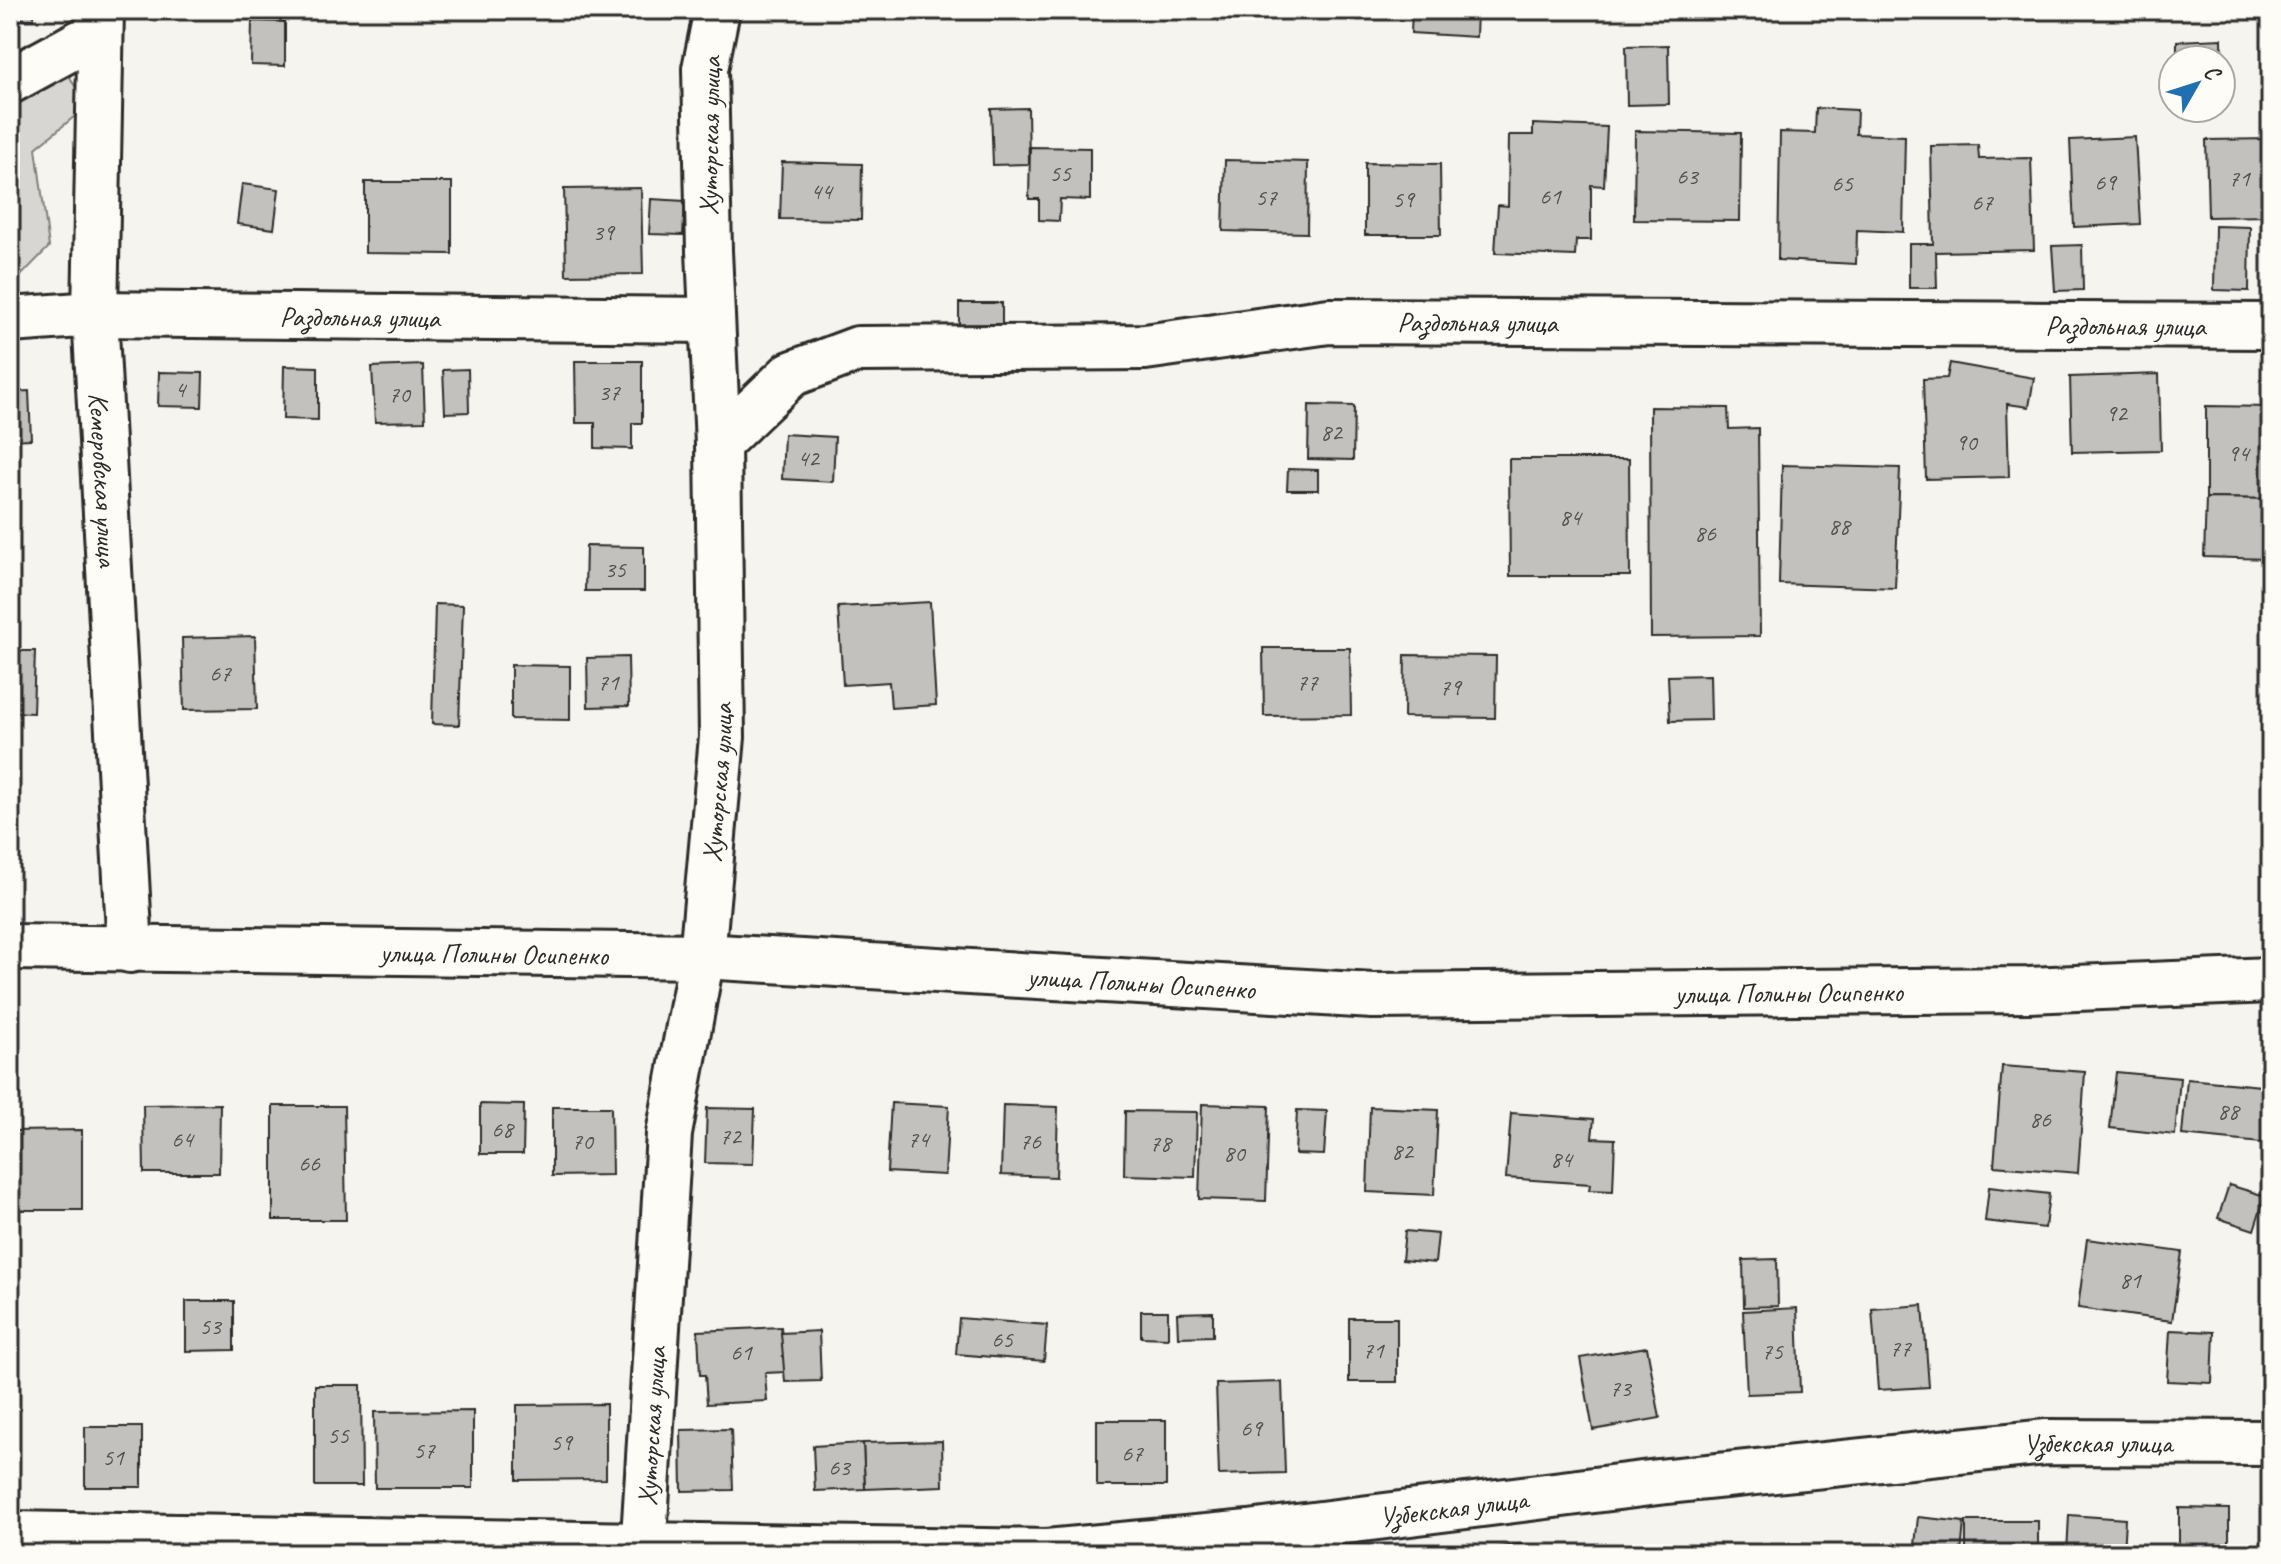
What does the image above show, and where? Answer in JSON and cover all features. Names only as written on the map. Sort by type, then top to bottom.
[{"type":"street","name":"Хуторская улица","points":[[644,1549],[669,1134],[702,956],[722,737],[718,444],[711,320],[705,69],[717,10]]},
{"type":"street","points":[[10,81],[100,21]]},
{"type":"street","name":"Кемеровская улица","points":[[100,21],[95,314],[130,950]]},
{"type":"street","name":"Раздольная улица","points":[[10,320],[95,314],[711,320]]},
{"type":"street","name":"Раздольная улица","points":[[718,444],[791,374],[858,349],[1145,347],[1329,321],[2271,326]]},
{"type":"street","name":"улица Полины Осипенко","points":[[10,947],[702,956],[1373,996],[2028,990],[2271,980]]},
{"type":"street","name":"Узбекская улица","points":[[10,1534],[644,1549],[1047,1552],[1249,1533],[1658,1482],[2047,1442],[2271,1443]]},
{"type":"shaded area","points":[[60,58],[86,107],[36,148],[49,247],[10,287],[10,95]]},
{"type":"building","points":[[10,10],[34,10],[34,19],[10,19]]},
{"type":"building","points":[[155,10],[205,10],[205,17],[155,17]]},
{"type":"building","points":[[1218,10],[1299,10],[1300,16],[1219,21]]},
{"type":"building","points":[[1412,10],[1477,10],[1476,37],[1411,33]]},
{"type":"building","points":[[252,21],[285,22],[285,66],[251,65]]},
{"type":"building","points":[[2222,39],[2222,44],[2177,44],[2177,41]]},
{"type":"building","points":[[1668,45],[1669,104],[1627,105],[1626,46]]},
{"type":"building","points":[[1028,108],[1029,164],[993,165],[991,109]]},
{"type":"building","points":[[1816,108],[1857,110],[1856,134],[1905,136],[1903,232],[1857,230],[1856,264],[1778,260],[1780,132],[1815,133]]},
{"type":"building","points":[[1533,124],[1607,127],[1604,186],[1591,185],[1591,240],[1576,240],[1575,256],[1495,253],[1498,205],[1508,206],[1509,135],[1533,135]]},
{"type":"building","points":[[1635,131],[1741,133],[1740,221],[1634,220]]},
{"type":"building","points":[[2135,137],[2140,224],[2074,227],[2070,140]]},
{"type":"building","points":[[2271,139],[2271,216],[2208,217],[2206,140]]},
{"type":"building","points":[[1978,145],[1979,159],[2031,158],[2034,250],[1936,252],[1937,288],[1909,288],[1909,244],[1933,244],[1931,146]]},
{"type":"building","points":[[1030,147],[1090,148],[1090,200],[1060,199],[1059,221],[1039,220],[1039,199],[1029,199]]},
{"type":"building","points":[[1225,160],[1308,162],[1307,233],[1223,231]]},
{"type":"building","points":[[782,162],[862,164],[861,220],[780,219]]},
{"type":"building","points":[[1365,163],[1440,164],[1441,235],[1365,235]]},
{"type":"building","points":[[365,182],[452,182],[452,254],[365,253]]},
{"type":"building","points":[[242,184],[279,189],[274,229],[237,224]]},
{"type":"building","points":[[641,188],[643,274],[566,275],[564,189]]},
{"type":"building","points":[[651,199],[685,201],[683,235],[649,234]]},
{"type":"building","points":[[2215,226],[2250,227],[2249,291],[2214,290]]},
{"type":"building","points":[[2082,245],[2083,290],[2055,291],[2052,246]]},
{"type":"building","points":[[959,303],[1002,303],[1002,327],[959,327]]},
{"type":"building","points":[[575,361],[642,361],[642,423],[632,423],[632,449],[595,448],[595,423],[576,423]]},
{"type":"building","points":[[1950,363],[2034,378],[2029,407],[2007,404],[2009,477],[1926,479],[1923,379],[1947,378]]},
{"type":"building","points":[[423,365],[425,421],[375,422],[372,367]]},
{"type":"building","points":[[284,366],[318,367],[318,420],[283,419]]},
{"type":"building","points":[[468,369],[469,412],[445,413],[443,370]]},
{"type":"building","points":[[159,372],[203,373],[202,407],[158,406]]},
{"type":"building","points":[[2159,374],[2161,450],[2072,452],[2070,377]]},
{"type":"building","points":[[29,391],[31,439],[10,440],[10,392]]},
{"type":"building","points":[[1309,405],[1354,406],[1353,460],[1308,459]]},
{"type":"building","points":[[2206,406],[2271,407],[2271,499],[2206,498]]},
{"type":"building","points":[[1650,407],[1728,408],[1729,429],[1758,428],[1760,636],[1651,637]]},
{"type":"building","points":[[784,434],[835,437],[833,482],[782,479]]},
{"type":"building","points":[[1509,459],[1629,459],[1630,576],[1510,576]]},
{"type":"building","points":[[1782,465],[1900,468],[1895,588],[1779,584]]},
{"type":"building","points":[[1288,469],[1318,470],[1318,490],[1287,490]]},
{"type":"building","points":[[2206,498],[2271,499],[2269,559],[2204,557]]},
{"type":"building","points":[[586,546],[644,547],[644,591],[585,591]]},
{"type":"building","points":[[930,602],[936,705],[891,708],[889,682],[843,685],[838,607]]},
{"type":"building","points":[[435,604],[463,605],[459,725],[432,724]]},
{"type":"building","points":[[255,636],[257,709],[184,710],[182,638]]},
{"type":"building","points":[[1263,648],[1350,648],[1351,715],[1264,716]]},
{"type":"building","points":[[10,651],[35,651],[33,713],[10,712]]},
{"type":"building","points":[[1405,655],[1496,656],[1495,718],[1404,717]]},
{"type":"building","points":[[628,657],[629,706],[588,707],[587,658]]},
{"type":"building","points":[[511,665],[570,666],[570,720],[511,719]]},
{"type":"building","points":[[1710,675],[1711,720],[1670,721],[1668,676]]},
{"type":"building","points":[[2002,1066],[2085,1072],[2078,1173],[1994,1166]]},
{"type":"building","points":[[2116,1072],[2180,1078],[2175,1135],[2110,1128]]},
{"type":"building","points":[[2187,1079],[2271,1087],[2271,1144],[2182,1135]]},
{"type":"building","points":[[891,1103],[949,1106],[945,1175],[887,1172]]},
{"type":"building","points":[[220,1104],[219,1173],[144,1173],[143,1105]]},
{"type":"building","points":[[480,1104],[524,1105],[523,1154],[480,1154]]},
{"type":"building","points":[[1202,1104],[1269,1106],[1266,1201],[1199,1199]]},
{"type":"building","points":[[1003,1105],[1058,1107],[1056,1177],[1001,1175]]},
{"type":"building","points":[[273,1106],[344,1106],[346,1220],[273,1220]]},
{"type":"building","points":[[552,1107],[611,1107],[612,1175],[552,1176]]},
{"type":"building","points":[[1370,1107],[1438,1110],[1434,1195],[1367,1192]]},
{"type":"building","points":[[707,1108],[755,1109],[753,1164],[705,1163]]},
{"type":"building","points":[[1297,1110],[1327,1111],[1324,1155],[1295,1154]]},
{"type":"building","points":[[1125,1111],[1197,1112],[1195,1177],[1124,1175]]},
{"type":"building","points":[[1511,1113],[1594,1119],[1592,1138],[1615,1139],[1613,1191],[1589,1190],[1590,1184],[1506,1178]]},
{"type":"building","points":[[82,1130],[82,1210],[13,1210],[12,1131]]},
{"type":"building","points":[[2229,1185],[2265,1196],[2254,1230],[2218,1218]]},
{"type":"building","points":[[1989,1187],[2049,1194],[2045,1228],[1985,1221]]},
{"type":"building","points":[[1405,1231],[1438,1234],[1435,1263],[1402,1260]]},
{"type":"building","points":[[2087,1239],[2182,1252],[2172,1321],[2078,1308]]},
{"type":"building","points":[[1777,1259],[1778,1306],[1744,1307],[1743,1260]]},
{"type":"building","points":[[186,1301],[234,1301],[234,1350],[186,1351]]},
{"type":"building","points":[[1923,1305],[1929,1387],[1878,1390],[1872,1309]]},
{"type":"building","points":[[1797,1308],[1800,1392],[1747,1394],[1743,1311]]},
{"type":"building","points":[[1141,1311],[1168,1311],[1168,1338],[1141,1337]]},
{"type":"building","points":[[1213,1312],[1213,1336],[1178,1337],[1177,1313]]},
{"type":"building","points":[[959,1318],[1047,1325],[1044,1361],[956,1354]]},
{"type":"building","points":[[1349,1318],[1397,1318],[1397,1382],[1349,1382]]},
{"type":"building","points":[[781,1327],[785,1372],[765,1373],[767,1401],[707,1404],[705,1375],[700,1375],[698,1331]]},
{"type":"building","points":[[2170,1330],[2214,1332],[2212,1383],[2167,1381]]},
{"type":"building","points":[[819,1331],[821,1381],[785,1382],[781,1333]]},
{"type":"building","points":[[1647,1347],[1660,1418],[1593,1430],[1580,1358]]},
{"type":"building","points":[[1282,1382],[1285,1473],[1219,1475],[1216,1384]]},
{"type":"building","points":[[315,1385],[361,1385],[362,1486],[315,1486]]},
{"type":"building","points":[[606,1404],[606,1479],[517,1480],[517,1405]]},
{"type":"building","points":[[473,1411],[473,1488],[375,1488],[374,1412]]},
{"type":"building","points":[[1097,1420],[1166,1420],[1166,1486],[1097,1486]]},
{"type":"building","points":[[85,1427],[142,1427],[142,1487],[85,1487]]},
{"type":"building","points":[[731,1429],[733,1490],[682,1491],[681,1430]]},
{"type":"building","points":[[942,1441],[943,1486],[865,1489],[863,1443]]},
{"type":"building","points":[[863,1443],[865,1489],[815,1491],[813,1446]]},
{"type":"building","points":[[2179,1508],[2229,1509],[2229,1554],[2179,1554]]},
{"type":"building","points":[[2069,1515],[2125,1519],[2123,1554],[2067,1553]]},
{"type":"building","points":[[1918,1517],[1964,1522],[1961,1554],[1914,1554]]},
{"type":"building","points":[[1966,1521],[2038,1521],[2038,1554],[1966,1554]]},
{"type":"building","points":[[1523,1544],[1524,1554],[1482,1554],[1481,1550]]}]
